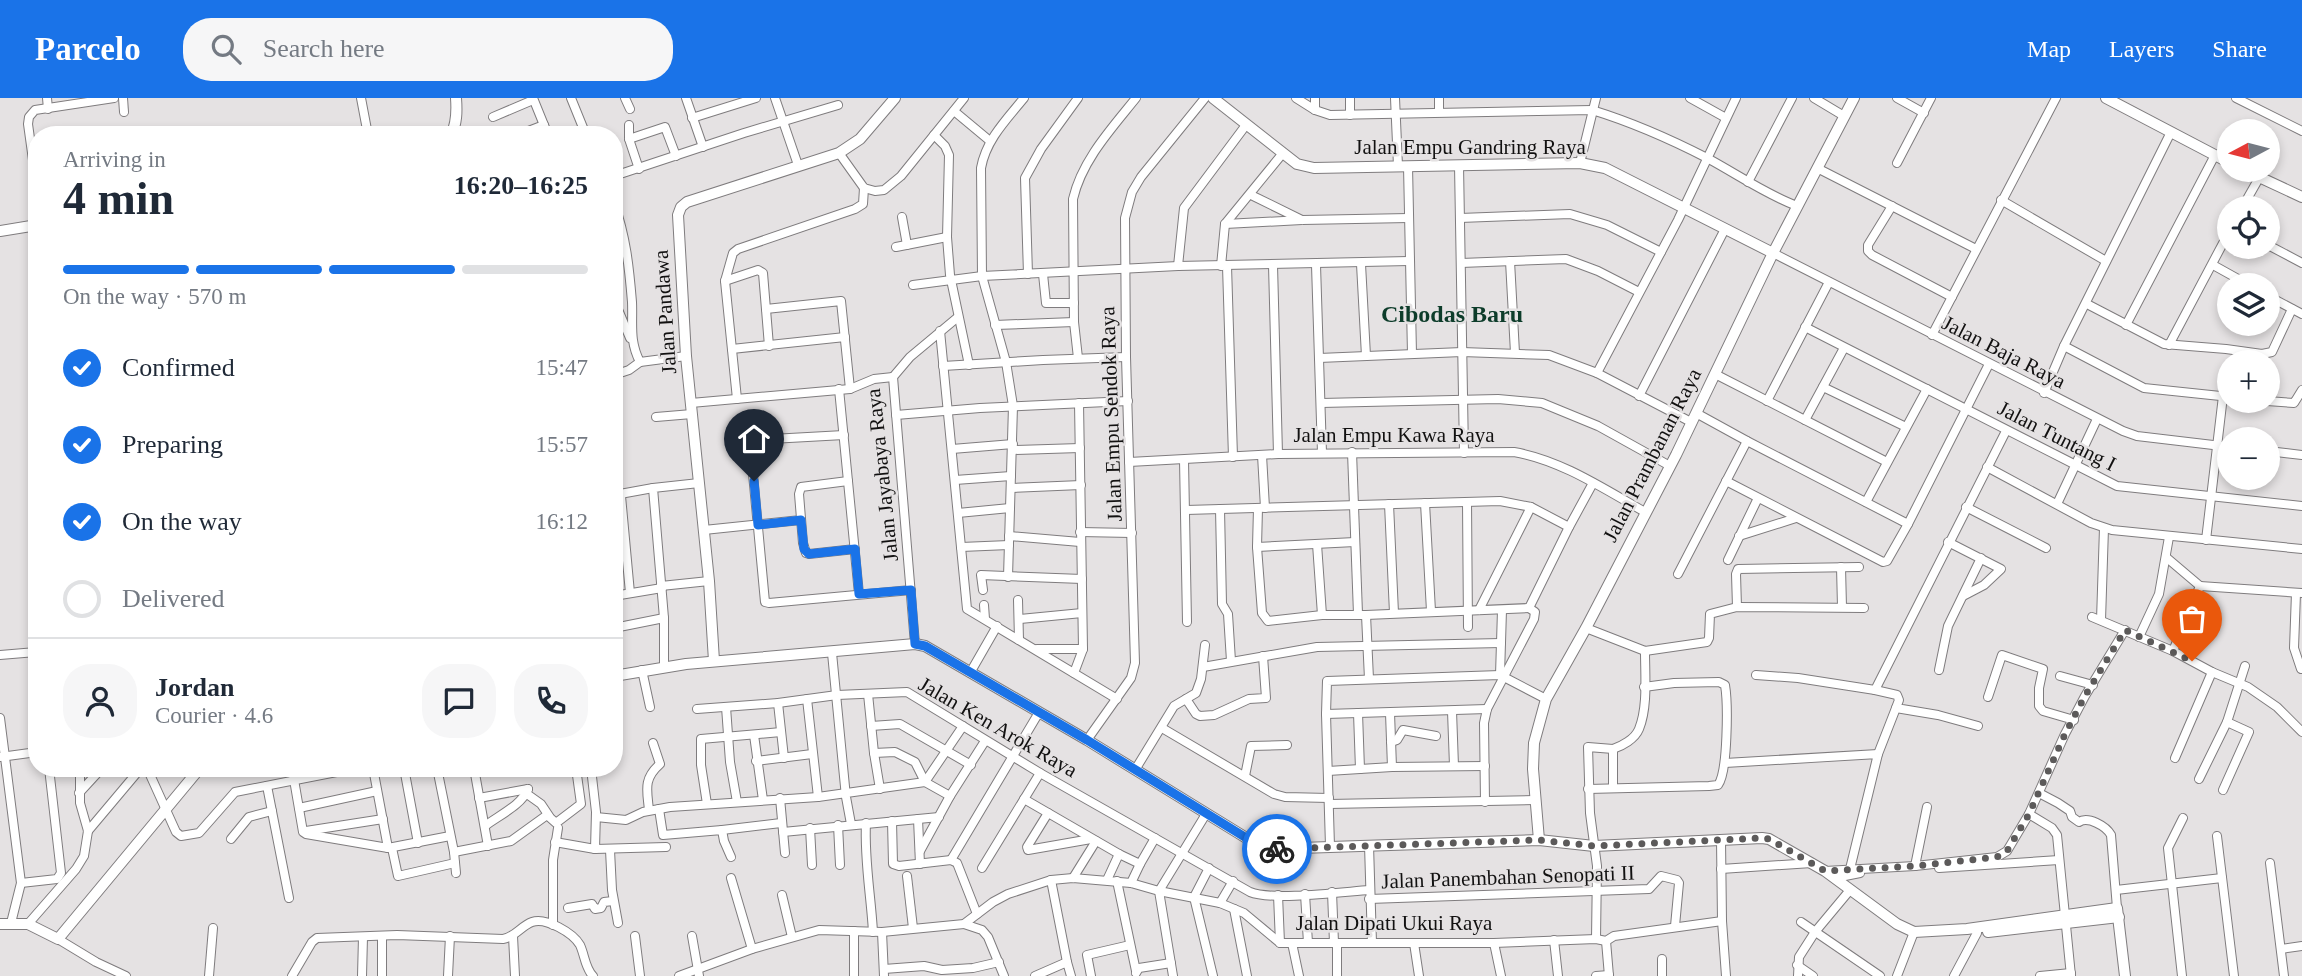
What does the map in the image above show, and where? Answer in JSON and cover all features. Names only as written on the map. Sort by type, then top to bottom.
[{"type":"street","points":[[47,98],[48,109]]},
{"type":"street","points":[[28,126],[29,117],[35,110],[114,98]]},
{"type":"street","points":[[123,98],[124,112]]},
{"type":"street","points":[[361,98],[366,126]]},
{"type":"street","points":[[454,126],[456,98]]},
{"type":"street","points":[[571,98],[582,126]]},
{"type":"street","points":[[625,98],[630,109]]},
{"type":"street","points":[[686,98],[703,147]]},
{"type":"street","points":[[692,118],[756,98]]},
{"type":"street","points":[[775,98],[798,165]]},
{"type":"street","name":"Jalan Pandawa","points":[[714,661],[709,581],[686,356],[678,215],[687,202],[839,153],[866,133],[895,98]]},
{"type":"street","points":[[864,188],[875,191],[890,187],[964,98]]},
{"type":"street","points":[[1007,577],[1013,406],[1006,362],[982,276],[981,168],[990,141],[1024,98]]},
{"type":"street","points":[[1028,274],[1025,178],[1056,127],[1078,98]]},
{"type":"street","points":[[1077,358],[1073,273],[1073,199],[1076,184],[1091,158],[1136,98]]},
{"type":"street","name":"Jalan Empu Sendok Raya","points":[[1087,740],[1131,678],[1135,663],[1126,357],[1125,218],[1132,192],[1150,163],[1205,98]]},
{"type":"street","name":"Jalan Empu Gandring Raya","points":[[1213,98],[1297,164],[1314,168],[1580,163],[1605,168],[1773,253]]},
{"type":"street","points":[[1296,98],[1315,110],[1330,115],[1592,110],[1622,119],[1707,158],[1797,206]]},
{"type":"street","points":[[1315,98],[1315,110]]},
{"type":"street","points":[[1350,98],[1350,115]]},
{"type":"street","points":[[1395,98],[1409,218],[1412,354]]},
{"type":"street","points":[[1439,98],[1439,112]]},
{"type":"street","points":[[1580,163],[1596,98]]},
{"type":"street","points":[[1690,98],[1726,118]]},
{"type":"street","points":[[1597,373],[1684,207],[1736,98]]},
{"type":"street","points":[[1748,182],[1791,98]]},
{"type":"street","points":[[1814,98],[1844,116]]},
{"type":"street","name":"Jalan Prambanan Raya","points":[[1539,840],[1534,743],[1546,699],[1670,466],[1773,253],[1854,98]]},
{"type":"street","points":[[1897,98],[1924,113]]},
{"type":"street","points":[[1898,163],[1931,98]]},
{"type":"street","points":[[1932,335],[2056,98]]},
{"type":"street","points":[[2106,98],[2124,103],[2215,155],[2126,325]]},
{"type":"street","points":[[2236,98],[2302,131]]},
{"type":"street","points":[[492,117],[533,99],[544,125]]},
{"type":"street","points":[[623,173],[838,105]]},
{"type":"street","points":[[954,111],[990,141]]},
{"type":"street","points":[[629,125],[629,139],[639,169]]},
{"type":"street","points":[[1178,266],[1184,208],[1246,125]]},
{"type":"street","points":[[629,139],[665,127],[676,156]]},
{"type":"street","points":[[2044,393],[2064,346],[2171,132]]},
{"type":"street","points":[[934,135],[945,146],[949,155],[947,237],[951,279],[969,365]]},
{"type":"street","points":[[737,399],[725,281],[735,250],[863,204],[864,188],[839,153]]},
{"type":"street","points":[[1233,457],[1224,266],[1225,224],[1283,153]]},
{"type":"street","points":[[1459,165],[1464,453]]},
{"type":"street","points":[[1817,168],[1976,249]]},
{"type":"street","points":[[2271,182],[2301,194]]},
{"type":"street","points":[[1251,195],[1302,220]]},
{"type":"street","points":[[2001,200],[2106,261]]},
{"type":"street","points":[[1892,206],[1868,245],[1868,251],[1952,297]]},
{"type":"street","points":[[1460,218],[1570,214],[1607,225],[1661,252]]},
{"type":"street","points":[[902,217],[907,245]]},
{"type":"street","points":[[1225,224],[1409,218]]},
{"type":"street","points":[[0,231],[28,226]]},
{"type":"street","points":[[1639,396],[1725,229]]},
{"type":"street","points":[[897,247],[947,237]]},
{"type":"street","points":[[623,240],[627,252],[633,316],[631,341]]},
{"type":"street","points":[[2280,252],[2302,263]]},
{"type":"street","name":"Jalan Baja Raya","points":[[1773,253],[2097,419],[2137,436],[2217,446]]},
{"type":"street","points":[[2169,345],[2217,257]]},
{"type":"street","points":[[1461,263],[1566,259],[1598,271],[1639,292]]},
{"type":"street","points":[[912,285],[982,276],[1178,266],[1409,261]]},
{"type":"street","points":[[1510,261],[1515,353]]},
{"type":"street","points":[[1361,264],[1366,356]]},
{"type":"street","points":[[1273,265],[1278,454]]},
{"type":"street","points":[[1316,265],[1322,453]]},
{"type":"street","points":[[2213,265],[2227,273]]},
{"type":"street","points":[[725,281],[761,270],[769,346]]},
{"type":"street","points":[[1043,274],[1046,303],[1074,303]]},
{"type":"street","points":[[1767,401],[1829,282]]},
{"type":"street","points":[[766,309],[841,301],[850,389]]},
{"type":"street","points":[[2280,302],[2302,314]]},
{"type":"street","points":[[2087,304],[2160,343],[2262,354],[2270,353],[2292,309]]},
{"type":"street","points":[[893,377],[910,356],[958,317]]},
{"type":"street","points":[[623,322],[640,362]]},
{"type":"street","points":[[995,325],[1074,322]]},
{"type":"street","name":"Jalan Tuntang I","points":[[1805,327],[2006,431],[2123,487],[2302,506]]},
{"type":"street","points":[[940,331],[967,609],[1117,699]]},
{"type":"street","points":[[732,349],[845,337]]},
{"type":"street","points":[[2064,346],[2144,388],[2217,395]]},
{"type":"street","points":[[1805,420],[1844,348]]},
{"type":"street","points":[[1319,358],[1462,352],[1549,355],[1597,373],[1639,396],[1746,441],[1908,524]]},
{"type":"street","points":[[623,372],[640,362],[686,356]]},
{"type":"street","points":[[943,366],[1126,357]]},
{"type":"street","points":[[1726,481],[1883,562],[1887,561],[1989,364]]},
{"type":"street","points":[[1715,374],[1887,461]]},
{"type":"street","name":"Jalan Jayabaya Raya","points":[[656,417],[737,399],[850,389],[874,379],[893,377],[915,644]]},
{"type":"street","points":[[1823,387],[1906,427]]},
{"type":"street","points":[[839,389],[859,594]]},
{"type":"street","points":[[1866,502],[1927,389]]},
{"type":"street","points":[[2280,402],[2295,403],[2302,390]]},
{"type":"street","points":[[1321,403],[1519,399],[1542,403],[1598,426],[1670,466]]},
{"type":"street","points":[[896,415],[1128,401]]},
{"type":"street","points":[[1074,673],[1083,649],[1079,403]]},
{"type":"street","points":[[2057,504],[2097,419]]},
{"type":"street","points":[[1875,690],[2006,431]]},
{"type":"street","points":[[844,435],[751,441],[767,603],[911,590]]},
{"type":"street","points":[[1678,575],[1746,441]]},
{"type":"street","points":[[2206,540],[2217,446]]},
{"type":"street","points":[[952,449],[1080,448]]},
{"type":"street","points":[[1352,452],[1355,542],[1369,679]]},
{"type":"street","name":"Jalan Empu Kawa Raya","points":[[1129,461],[1352,452],[1514,452],[1532,455],[1593,483],[1645,512]]},
{"type":"street","points":[[2280,452],[2302,455]]},
{"type":"street","points":[[1262,455],[1257,547],[1262,613],[1265,620],[1431,611],[1529,608],[1534,611],[1535,615],[1487,709],[1484,723],[1485,802]]},
{"type":"street","points":[[1185,460],[1187,622]]},
{"type":"street","points":[[1987,467],[2104,528],[2126,533],[2302,549]]},
{"type":"street","points":[[955,480],[1011,476]]},
{"type":"street","points":[[848,481],[801,487],[801,520],[806,553],[855,549]]},
{"type":"street","points":[[623,493],[699,482]]},
{"type":"street","points":[[1529,608],[1593,483]]},
{"type":"street","points":[[1011,488],[1081,485]]},
{"type":"street","points":[[653,488],[664,618],[664,667]]},
{"type":"street","points":[[1728,560],[1758,498]]},
{"type":"street","points":[[1185,510],[1500,501],[1531,507],[1569,527]]},
{"type":"street","points":[[1467,502],[1474,610]]},
{"type":"street","points":[[1425,503],[1431,611]]},
{"type":"street","points":[[1389,504],[1394,613]]},
{"type":"street","points":[[1468,627],[1474,610],[1531,507]]},
{"type":"street","points":[[1966,507],[2046,548]]},
{"type":"street","points":[[958,513],[1010,509]]},
{"type":"street","points":[[1220,509],[1222,604],[1227,614],[1231,661]]},
{"type":"street","points":[[1739,536],[1796,518]]},
{"type":"street","points":[[704,530],[801,520]]},
{"type":"street","points":[[2104,528],[2096,618],[2239,682],[2262,695],[2302,732]]},
{"type":"street","points":[[1080,532],[1132,533]]},
{"type":"street","points":[[2140,637],[2156,603],[2169,537]]},
{"type":"street","points":[[623,539],[630,593]]},
{"type":"street","points":[[961,547],[1009,540],[1080,542]]},
{"type":"street","points":[[1257,547],[1355,542]]},
{"type":"street","points":[[1948,542],[2001,569],[1984,585],[1962,597]]},
{"type":"street","points":[[1317,544],[1322,615]]},
{"type":"street","points":[[1938,670],[1948,626],[1981,558]]},
{"type":"street","points":[[2167,558],[2200,586],[2299,593],[2294,648],[2301,669]]},
{"type":"street","points":[[1841,567],[1842,607]]},
{"type":"street","points":[[1737,607],[1738,569],[1859,567]]},
{"type":"street","points":[[983,590],[981,575],[1082,579]]},
{"type":"street","points":[[623,594],[709,581]]},
{"type":"street","points":[[2173,651],[2200,586]]},
{"type":"street","points":[[1018,600],[1019,640]]},
{"type":"street","points":[[984,605],[985,619]]},
{"type":"street","points":[[1586,628],[1645,652],[1707,642],[1710,614],[1737,607],[1864,608]]},
{"type":"street","points":[[1502,610],[1502,676]]},
{"type":"street","points":[[1020,619],[1082,613]]},
{"type":"street","points":[[623,626],[664,618]]},
{"type":"street","points":[[970,673],[997,626]]},
{"type":"street","points":[[1825,871],[1915,866],[2002,855],[2007,851],[2029,814],[2074,720],[2125,630]]},
{"type":"street","points":[[1203,667],[1317,647],[1501,643]]},
{"type":"street","points":[[623,674],[714,661],[915,644],[925,646],[1038,714],[1087,740],[1248,839],[1270,849],[1539,840],[1594,846],[1769,839],[1825,871],[1897,924],[1914,932],[1974,930],[2118,912]]},
{"type":"street","points":[[1135,770],[1174,706],[1196,693],[1200,687],[1205,645]]},
{"type":"street","points":[[1034,649],[1083,649]]},
{"type":"street","points":[[1596,939],[1597,866],[1588,789],[1587,748],[1620,747],[1639,730],[1644,704],[1645,652]]},
{"type":"street","points":[[0,655],[28,653]]},
{"type":"street","points":[[832,653],[851,824]]},
{"type":"street","points":[[1987,697],[2003,655],[2043,669],[2039,706],[2043,711],[2074,720]]},
{"type":"street","points":[[1186,699],[1200,716],[1214,715],[1248,699],[1266,698],[1263,656]]},
{"type":"street","points":[[2199,779],[2227,722],[2245,666]]},
{"type":"street","points":[[642,670],[650,707]]},
{"type":"street","points":[[2175,758],[2212,672]]},
{"type":"street","points":[[1756,675],[1798,678],[1897,695],[1899,700],[1878,754],[1850,869]]},
{"type":"street","points":[[1330,846],[1327,681],[1502,676],[1546,699]]},
{"type":"street","points":[[2060,676],[2093,685]]},
{"type":"street","points":[[1588,789],[1718,785],[1722,778],[1725,763],[1726,688],[1723,683],[1674,683],[1644,687]]},
{"type":"street","name":"Jalan Ken Arok Raya","points":[[697,709],[837,695],[907,692],[1012,757],[1256,895],[1278,895]]},
{"type":"street","points":[[868,694],[880,789]]},
{"type":"street","points":[[807,699],[818,797]]},
{"type":"street","points":[[778,703],[784,758]]},
{"type":"street","points":[[726,707],[727,737],[737,802]]},
{"type":"street","points":[[1896,708],[1938,715],[1978,726]]},
{"type":"street","points":[[1326,714],[1487,709]]},
{"type":"street","points":[[1452,711],[1454,766]]},
{"type":"street","points":[[1358,713],[1360,769]]},
{"type":"street","points":[[1390,713],[1392,767]]},
{"type":"street","points":[[951,860],[1038,714]]},
{"type":"street","points":[[0,718],[2,756],[20,883],[5,923],[27,924],[126,976]]},
{"type":"street","points":[[2224,790],[2249,732],[2227,722]]},
{"type":"street","points":[[871,726],[900,724],[971,765]]},
{"type":"street","points":[[596,817],[626,820],[649,810],[818,797],[925,782],[962,726]]},
{"type":"street","points":[[1162,728],[1284,797],[1329,801],[1535,800]]},
{"type":"street","points":[[1391,742],[1397,740],[1403,730],[1436,736]]},
{"type":"street","points":[[707,804],[699,743],[703,738],[781,732]]},
{"type":"street","points":[[754,735],[763,800]]},
{"type":"street","points":[[920,851],[950,796],[985,741]]},
{"type":"street","points":[[649,810],[648,778],[660,765],[653,743]]},
{"type":"street","points":[[1245,776],[1251,746],[1287,745]]},
{"type":"street","points":[[1613,749],[1614,788]]},
{"type":"street","points":[[874,753],[895,752],[915,762],[925,782],[950,796]]},
{"type":"street","points":[[2,756],[28,753]]},
{"type":"street","points":[[756,761],[812,754]]},
{"type":"street","points":[[1725,763],[1878,754]]},
{"type":"street","points":[[1328,771],[1485,766]]},
{"type":"street","points":[[982,868],[1040,773]]},
{"type":"street","points":[[20,883],[57,879],[61,873],[50,777]]},
{"type":"street","points":[[27,924],[80,863],[86,849],[88,831],[79,793],[80,777]]},
{"type":"street","points":[[79,793],[94,777]]},
{"type":"street","points":[[88,831],[133,777]]},
{"type":"street","points":[[151,777],[178,835],[196,835],[234,793],[310,777]]},
{"type":"street","points":[[58,939],[192,777]]},
{"type":"street","points":[[294,777],[299,808],[307,833]]},
{"type":"street","points":[[375,777],[398,876],[455,863]]},
{"type":"street","points":[[406,777],[418,843]]},
{"type":"street","points":[[439,777],[456,873]]},
{"type":"street","points":[[475,777],[488,846]]},
{"type":"street","points":[[479,798],[527,792],[556,823],[581,804],[577,777]]},
{"type":"street","points":[[592,777],[596,817],[595,849]]},
{"type":"street","points":[[267,786],[289,898]]},
{"type":"street","points":[[299,808],[377,791]]},
{"type":"street","points":[[485,826],[527,792]]},
{"type":"street","points":[[2039,793],[2064,807],[2076,821],[2087,819],[2109,831],[2111,835],[2125,976]]},
{"type":"street","points":[[780,798],[785,853]]},
{"type":"street","points":[[1024,799],[1140,864]]},
{"type":"street","points":[[1915,866],[1927,807]]},
{"type":"street","points":[[659,809],[665,836],[939,817]]},
{"type":"street","points":[[231,839],[249,817],[272,811]]},
{"type":"street","points":[[1048,813],[1027,847],[1028,850],[1093,840]]},
{"type":"street","points":[[1173,976],[1159,891],[1206,814]]},
{"type":"street","points":[[2029,814],[2054,829],[2057,835],[2071,975],[2040,976]]},
{"type":"street","points":[[454,852],[511,841],[545,816],[549,816]]},
{"type":"street","points":[[2182,976],[2168,848],[2183,818]]},
{"type":"street","points":[[307,833],[383,819]]},
{"type":"street","points":[[918,819],[920,864]]},
{"type":"street","points":[[892,821],[893,864],[899,866],[951,860],[957,863],[977,914]]},
{"type":"street","points":[[866,823],[865,840],[871,894],[884,973],[924,967],[942,970],[973,968],[999,962]]},
{"type":"street","points":[[838,825],[840,865]]},
{"type":"street","points":[[553,925],[553,869],[558,828]]},
{"type":"street","points":[[810,828],[812,865]]},
{"type":"street","points":[[722,831],[731,857]]},
{"type":"street","points":[[307,833],[390,848],[450,836]]},
{"type":"street","points":[[2217,836],[2234,976]]},
{"type":"street","points":[[1131,883],[1155,838]]},
{"type":"street","points":[[1073,878],[1093,840]]},
{"type":"street","points":[[1721,840],[1726,976]]},
{"type":"street","points":[[555,842],[610,850],[666,847]]},
{"type":"street","points":[[1369,845],[1372,943]]},
{"type":"street","points":[[610,850],[613,901],[618,923]]},
{"type":"street","points":[[1107,880],[1119,854]]},
{"type":"street","points":[[1835,878],[1854,874],[2059,860]]},
{"type":"street","points":[[1721,869],[1812,863]]},
{"type":"street","points":[[2270,863],[2284,976]]},
{"type":"street","points":[[1209,868],[1194,897],[1213,976]]},
{"type":"street","points":[[907,876],[913,928]]},
{"type":"street","name":"Jalan Panembahan Senopati II","points":[[1278,895],[1332,892],[1369,895],[1596,892],[1650,889],[1660,876],[1679,881],[1675,926]]},
{"type":"street","points":[[731,878],[752,949]]},
{"type":"street","name":"Jalan Dipati Ukui Raya","points":[[964,924],[1008,894],[1051,880],[1073,878],[1131,883],[1220,903],[1244,913],[1280,943],[1606,941],[1614,936],[1722,921]]},
{"type":"street","points":[[2116,890],[2222,878]]},
{"type":"street","points":[[1051,880],[1071,976]]},
{"type":"street","points":[[1116,881],[1136,974]]},
{"type":"street","points":[[1220,903],[1233,881]]},
{"type":"street","points":[[1798,976],[1799,957],[1815,932],[1850,890]]},
{"type":"street","points":[[1332,892],[1337,976]]},
{"type":"street","points":[[1306,894],[1308,943]]},
{"type":"street","points":[[782,895],[792,937]]},
{"type":"street","points":[[1278,895],[1280,943]]},
{"type":"street","points":[[568,908],[592,904],[594,908],[601,908],[604,902],[613,901]]},
{"type":"street","points":[[1234,909],[1247,976]]},
{"type":"street","points":[[292,976],[317,938],[450,936],[503,939],[513,936],[536,921],[553,925],[578,942],[588,971],[593,976]]},
{"type":"street","points":[[1801,922],[1880,976]]},
{"type":"street","points":[[679,976],[698,972],[752,949],[819,930],[877,932],[964,924],[982,930],[988,937],[1004,976]]},
{"type":"street","points":[[209,976],[213,928]]},
{"type":"street","points":[[1954,976],[1974,930]]},
{"type":"street","points":[[854,931],[854,976]]},
{"type":"street","points":[[1897,976],[1914,932]]},
{"type":"street","points":[[382,936],[382,976]]},
{"type":"street","points":[[448,976],[450,936]]},
{"type":"street","points":[[513,936],[515,976]]},
{"type":"street","points":[[635,936],[640,976]]},
{"type":"street","points":[[692,936],[698,972]]},
{"type":"street","points":[[362,976],[363,937]]},
{"type":"street","points":[[1554,940],[1558,976]]},
{"type":"street","points":[[1595,976],[1609,976],[1606,941]]},
{"type":"street","points":[[1292,943],[1299,976]]},
{"type":"street","points":[[1414,943],[1419,976]]},
{"type":"street","points":[[1494,943],[1501,976]]},
{"type":"street","points":[[1091,976],[1087,955],[1130,945]]},
{"type":"street","points":[[2281,948],[2302,946]]},
{"type":"street","points":[[1662,960],[1662,976]]},
{"type":"street","points":[[1035,976],[1067,962]]},
{"type":"street","points":[[1136,974],[1139,968],[1171,963]]},
{"type":"street","points":[[1797,965],[1813,976]]},
{"type":"way so far","points":[[1277,849],[1539,840],[1594,846],[1762,838],[1769,839],[1825,871],[1915,866],[1997,857],[2007,851],[2029,814],[2065,734],[2125,630],[2192,661]]},
{"type":"district","name":"Cibodas Baru","points":[[1452,314]]},
{"type":"route","points":[[754,481],[758,525],[801,520],[804,549],[809,554],[855,549],[859,594],[911,590],[915,644],[925,646],[1038,714],[1087,740],[1248,839],[1270,849],[1277,849]]}]
